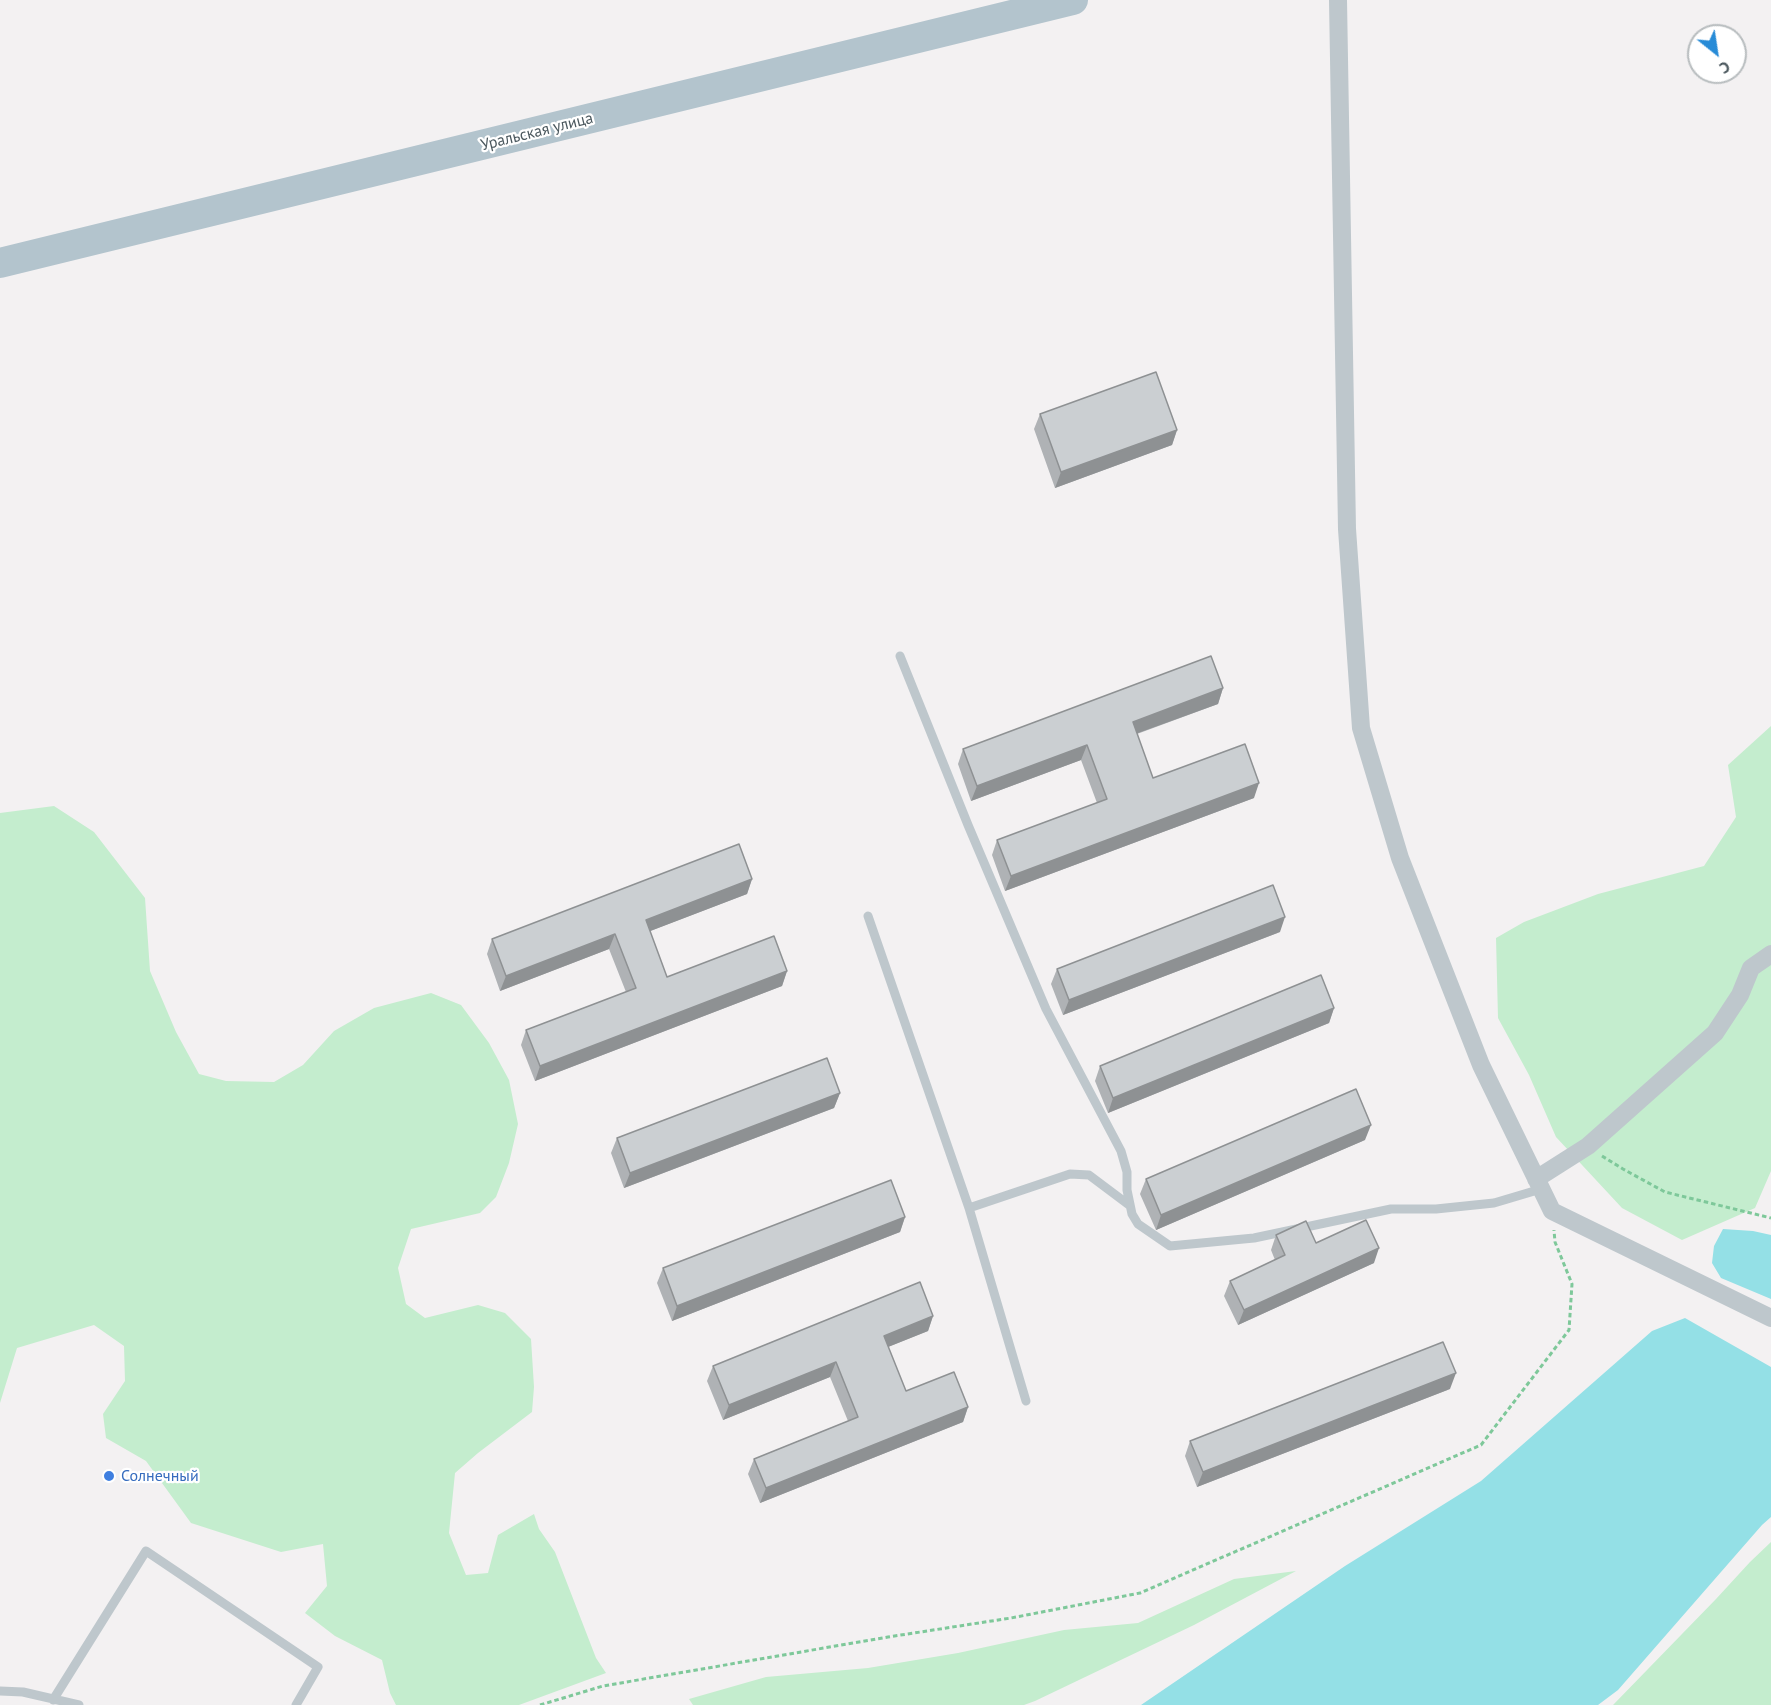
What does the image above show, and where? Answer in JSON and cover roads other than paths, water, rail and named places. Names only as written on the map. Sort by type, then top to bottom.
[{"type":"main road","name":"Уральская улица","points":[[0,263],[282,196],[1074,0]]},
{"type":"street","points":[[1338,0],[1347,529],[1361,728],[1404,869],[1481,1065],[1552,1211],[1771,1318]]},
{"type":"street","points":[[1539,1184],[1587,1146],[1714,1033],[1740,995],[1751,968],[1771,954]]},
{"type":"lane","points":[[900,656],[1046,1009],[1121,1151],[1127,1172],[1129,1205],[1138,1224],[1170,1246],[1254,1238],[1391,1209],[1436,1209],[1494,1203],[1539,1184]]},
{"type":"lane","points":[[868,916],[969,1208],[1026,1401]]},
{"type":"lane","points":[[969,1208],[1070,1174],[1089,1175],[1129,1205]]},
{"type":"lane","points":[[53,1700],[146,1551],[318,1667],[296,1705]]},
{"type":"lane","points":[[0,1691],[23,1692],[79,1705]]},
{"type":"water","points":[[1723,1229],[1771,1235],[1771,1299],[1721,1278],[1712,1263],[1714,1246]]},
{"type":"water","points":[[1685,1318],[1771,1367],[1771,1517],[1618,1690],[1598,1705],[1141,1705],[1345,1566],[1481,1481],[1652,1331]]},
{"type":"place","name":"Солнечный","points":[[109,1476]]}]
